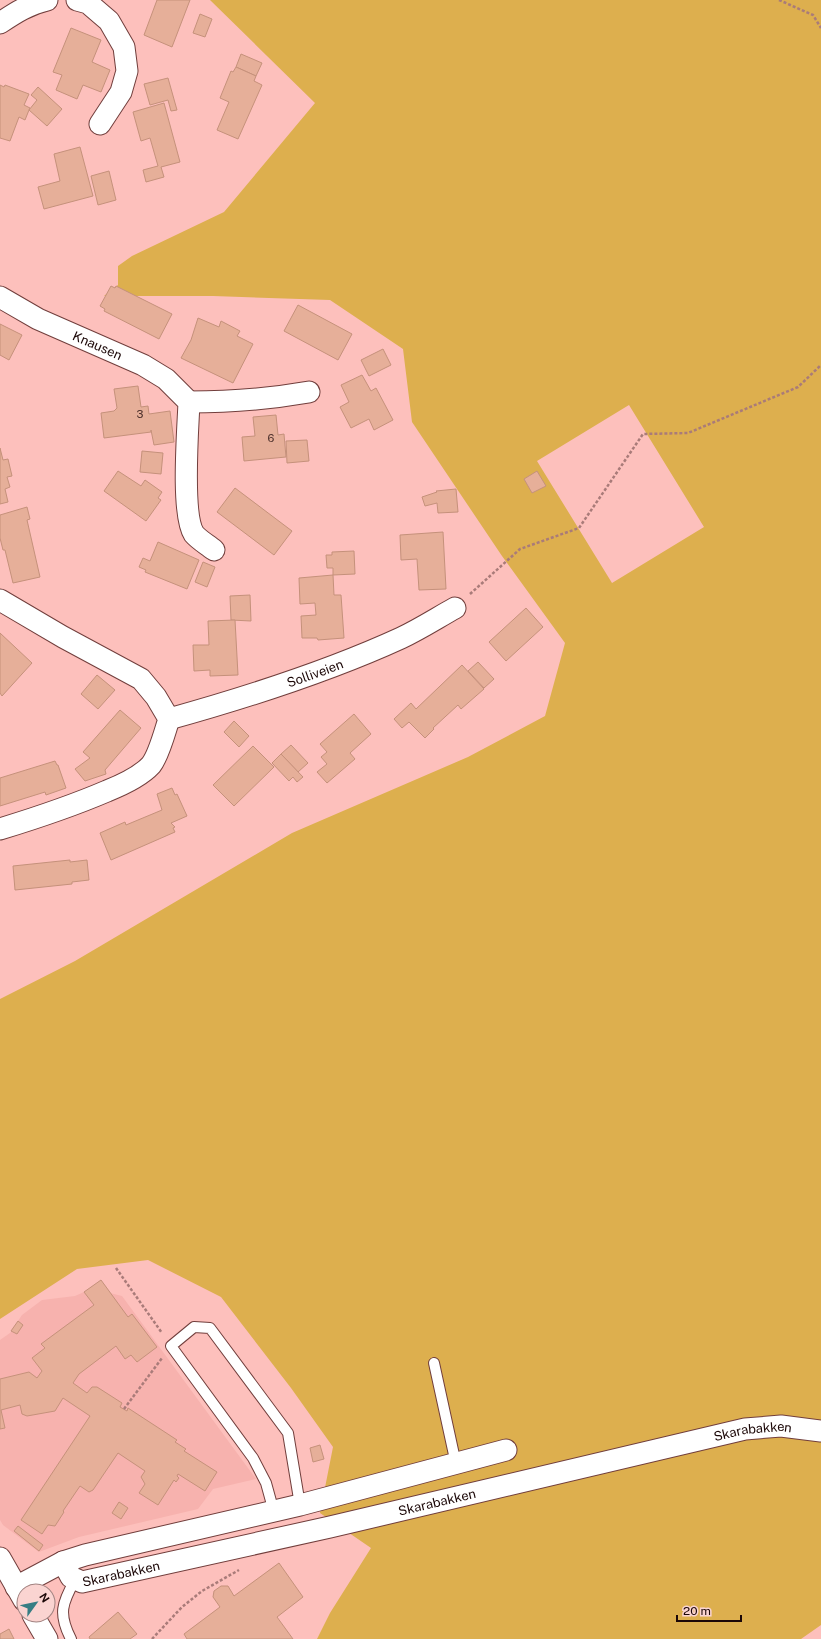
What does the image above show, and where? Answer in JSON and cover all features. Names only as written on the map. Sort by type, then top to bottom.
[{"type":"street","points":[[77,0],[88,3],[109,21],[124,48],[127,71],[121,92],[100,124]]},
{"type":"street","points":[[0,24],[15,12],[39,1]]},
{"type":"street","name":"Knausen","points":[[0,297],[38,319],[143,365],[166,379],[189,402]]},
{"type":"street","points":[[214,550],[195,535],[189,518],[186,469],[189,402],[227,402],[275,398],[309,392]]},
{"type":"street","points":[[0,600],[63,637],[141,679],[156,697],[169,719],[162,743],[151,764],[129,781],[88,799],[39,817],[0,829]]},
{"type":"street","name":"Solliveien","points":[[169,719],[246,697],[338,664],[402,637],[455,608]]},
{"type":"street","name":"Skarabakken","points":[[63,1562],[66,1570],[75,1580],[82,1582],[330,1527],[745,1429],[781,1426],[821,1431]]},
{"type":"street","name":"Skarabakken","points":[[35,1583],[63,1562],[106,1549],[274,1512],[506,1450]]},
{"type":"street","points":[[0,1558],[16,1587]]},
{"type":"street","points":[[38,1623],[47,1639]]},
{"type":"lane","points":[[274,1512],[266,1483],[253,1458],[171,1346],[194,1328],[210,1328],[288,1433],[300,1505]]},
{"type":"lane","points":[[434,1363],[456,1464]]},
{"type":"lane","points":[[71,1639],[63,1613],[64,1600],[75,1580]]},
{"type":"path","points":[[779,0],[813,15],[821,28]]},
{"type":"path","points":[[455,608],[520,549],[579,528],[643,434],[688,433],[798,387],[821,365]]},
{"type":"path","points":[[116,1268],[171,1346],[124,1409]]},
{"type":"path","points":[[152,1639],[182,1607],[202,1591],[242,1569]]},
{"type":"shaded area","points":[[210,0],[821,0],[821,1625],[801,1639],[317,1639],[330,1613],[371,1548],[320,1513],[333,1447],[291,1388],[221,1297],[148,1260],[77,1269],[0,1319],[0,999],[75,961],[292,833],[468,757],[545,716],[565,643],[502,556],[412,422],[403,349],[330,300],[213,296],[104,296],[118,285],[118,266],[132,256],[224,212],[315,103]],"holes":[[[629,405],[704,527],[612,583],[537,461]]]},
{"type":"shaded area","points":[[101,1280],[110,1293],[122,1296],[256,1479],[213,1489],[198,1509],[79,1537],[39,1552],[3,1525],[0,1520],[0,1340],[10,1333],[22,1315],[42,1300],[75,1296],[84,1292]]},
{"type":"building","points":[[157,0],[190,0],[172,47],[144,35]]},
{"type":"building","points":[[200,14],[212,19],[205,37],[193,33]]},
{"type":"building","points":[[71,28],[101,40],[92,62],[110,70],[101,92],[83,85],[77,99],[56,90],[62,75],[53,72]]},
{"type":"building","points":[[241,54],[262,63],[256,76],[236,67]]},
{"type":"building","points":[[236,67],[256,76],[254,81],[262,85],[238,139],[217,130],[229,102],[220,98],[231,71],[233,72]]},
{"type":"building","points":[[168,78],[177,110],[171,111],[168,100],[150,105],[144,84]]},
{"type":"building","points":[[0,85],[4,87],[5,85],[29,94],[24,105],[30,108],[25,120],[19,117],[10,141],[0,138]]},
{"type":"building","points":[[38,87],[62,109],[47,126],[29,110],[37,100],[31,95]]},
{"type":"building","points":[[164,103],[180,162],[161,167],[164,177],[146,182],[143,170],[158,166],[150,138],[141,141],[133,112]]},
{"type":"building","points":[[80,147],[93,196],[44,209],[38,187],[60,181],[54,154]]},
{"type":"building","points":[[109,171],[116,200],[98,205],[91,176]]},
{"type":"building","points":[[111,286],[115,288],[116,286],[172,314],[159,339],[104,311],[105,309],[100,306]]},
{"type":"building","points":[[298,305],[352,334],[338,360],[284,331]]},
{"type":"building","points":[[198,318],[219,327],[221,321],[240,331],[237,336],[253,344],[233,383],[181,358],[191,340]]},
{"type":"building","points":[[0,324],[22,335],[9,360],[0,355]]},
{"type":"building","points":[[383,349],[391,365],[369,376],[361,360]]},
{"type":"building","points":[[362,375],[371,391],[376,388],[393,420],[374,430],[369,419],[351,428],[340,407],[349,402],[341,385]]},
{"type":"building","points":[[138,386],[141,407],[148,406],[149,414],[170,411],[174,442],[154,445],[151,430],[151,432],[104,438],[101,413],[114,411],[117,408],[114,389]]},
{"type":"building","points":[[276,415],[278,435],[284,434],[286,457],[244,461],[242,437],[255,436],[253,417]]},
{"type":"building","points":[[307,440],[309,461],[287,463],[286,441]]},
{"type":"building","points":[[0,448],[3,460],[8,459],[12,476],[7,477],[10,487],[5,489],[8,502],[0,504]]},
{"type":"building","points":[[142,451],[163,453],[161,474],[140,472]]},
{"type":"building","points":[[118,471],[141,486],[145,480],[162,492],[158,498],[161,500],[146,521],[104,491]]},
{"type":"building","points":[[537,471],[546,486],[532,493],[524,479]]},
{"type":"building","points":[[235,488],[292,531],[274,555],[217,512]]},
{"type":"building","points":[[456,489],[458,512],[438,513],[437,503],[425,506],[422,497],[437,492],[436,491]]},
{"type":"building","points":[[27,507],[30,519],[27,520],[40,577],[13,583],[5,550],[3,550],[0,538],[0,515]]},
{"type":"building","points":[[443,532],[446,589],[419,590],[417,559],[401,560],[400,535]]},
{"type":"building","points":[[158,542],[199,560],[187,589],[145,572],[146,570],[139,567],[143,558],[150,561]]},
{"type":"building","points":[[354,551],[355,574],[333,575],[333,568],[327,568],[326,555],[332,555],[332,552]]},
{"type":"building","points":[[203,562],[215,567],[207,587],[195,582]]},
{"type":"building","points":[[333,575],[334,595],[341,595],[344,638],[318,640],[317,638],[302,638],[301,616],[316,615],[315,603],[300,604],[299,578]]},
{"type":"building","points":[[250,595],[251,621],[231,620],[230,596]]},
{"type":"building","points":[[526,608],[543,627],[506,661],[489,642]]},
{"type":"building","points":[[235,620],[238,675],[210,676],[210,670],[194,671],[193,645],[209,645],[208,621]]},
{"type":"building","points":[[0,633],[32,663],[2,696],[0,693]]},
{"type":"building","points":[[478,662],[494,679],[484,688],[468,671]]},
{"type":"building","points":[[462,665],[484,689],[461,709],[458,705],[433,728],[434,729],[425,738],[409,722],[402,728],[394,719],[411,703],[416,709]]},
{"type":"building","points":[[97,675],[115,690],[98,709],[81,694]]},
{"type":"building","points":[[120,710],[141,728],[105,770],[106,774],[85,781],[75,769],[90,758],[83,752]]},
{"type":"building","points":[[354,714],[371,734],[350,753],[355,759],[327,783],[317,772],[327,764],[321,757],[327,752],[320,744]]},
{"type":"building","points":[[234,721],[249,736],[239,747],[224,732]]},
{"type":"building","points":[[291,745],[308,763],[298,772],[281,754]]},
{"type":"building","points":[[253,746],[274,767],[234,806],[213,785]]},
{"type":"building","points":[[281,754],[303,777],[297,782],[293,777],[289,781],[272,763]]},
{"type":"building","points":[[55,761],[58,765],[66,788],[46,795],[45,792],[0,806],[0,778]]},
{"type":"building","points":[[172,788],[175,795],[177,794],[187,816],[171,823],[175,827],[173,828],[175,832],[111,860],[100,833],[125,822],[126,825],[162,810],[157,794]]},
{"type":"building","points":[[70,860],[70,862],[87,860],[89,880],[72,882],[72,884],[15,890],[13,866]]},
{"type":"building","points":[[101,1280],[128,1317],[132,1314],[157,1347],[137,1362],[131,1355],[125,1359],[116,1346],[79,1374],[73,1383],[87,1393],[92,1387],[97,1387],[122,1403],[120,1407],[127,1411],[128,1408],[177,1440],[175,1442],[186,1449],[184,1451],[217,1472],[205,1491],[178,1474],[177,1476],[179,1478],[176,1482],[174,1480],[158,1505],[139,1493],[145,1484],[141,1477],[145,1471],[118,1453],[93,1490],[89,1492],[80,1486],[55,1526],[48,1525],[42,1534],[21,1520],[90,1416],[63,1398],[55,1411],[27,1416],[22,1414],[20,1405],[1,1410],[5,1428],[0,1429],[0,1379],[29,1372],[37,1378],[42,1371],[32,1358],[45,1348],[41,1344],[94,1305],[84,1292]]},
{"type":"building","points":[[18,1321],[23,1325],[17,1334],[11,1331]]},
{"type":"building","points":[[320,1445],[324,1459],[313,1462],[310,1448]]},
{"type":"building","points":[[119,1502],[128,1508],[121,1519],[112,1513]]},
{"type":"building","points":[[18,1526],[43,1545],[39,1551],[14,1531]]},
{"type":"building","points":[[279,1563],[303,1597],[277,1617],[293,1639],[187,1639],[184,1634],[220,1607],[213,1597],[214,1591],[221,1586],[228,1586],[234,1596]]},
{"type":"building","points":[[118,1612],[137,1634],[130,1639],[90,1639],[89,1637]]},
{"type":"building","points":[[9,1629],[14,1639],[0,1639],[0,1634]]}]
